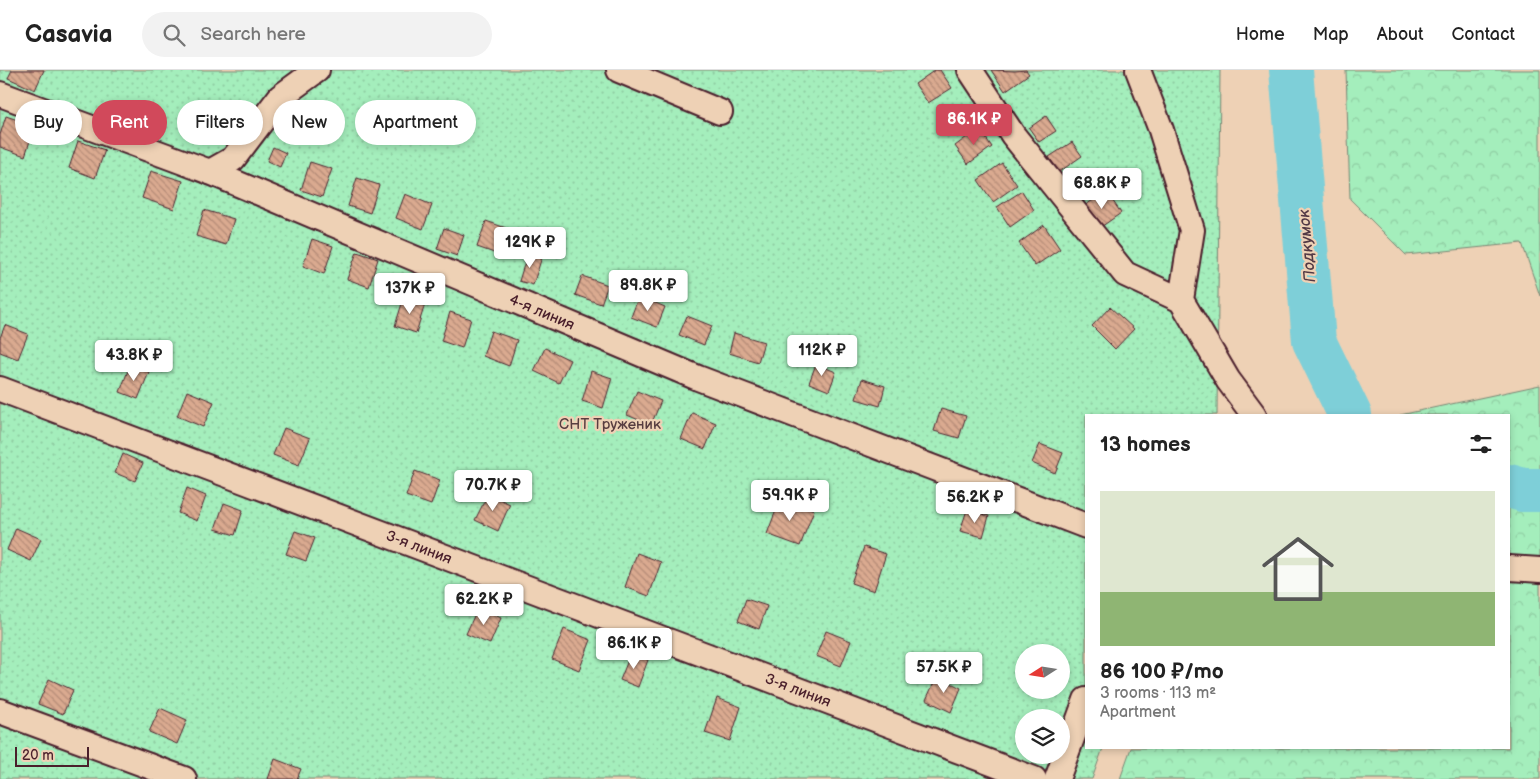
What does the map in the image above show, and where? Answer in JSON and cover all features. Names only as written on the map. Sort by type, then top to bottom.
[{"type":"street","points":[[210,172],[233,159],[280,97],[317,70]]},
{"type":"street","points":[[619,70],[720,112]]},
{"type":"street","points":[[970,70],[1013,135],[1125,274],[1181,300],[1228,380],[1253,414]]},
{"type":"street","points":[[1138,70],[1161,130],[1192,230],[1181,300]]},
{"type":"street","name":"4-я линия","points":[[0,94],[210,172],[698,378],[1085,526]]},
{"type":"street","name":"3-я линия","points":[[0,389],[1034,779]]},
{"type":"street","points":[[1510,568],[1540,570]]},
{"type":"street","points":[[1057,779],[1085,703]]},
{"type":"street","points":[[0,711],[184,779]]},
{"type":"green space","name":"СНТ Труженик","points":[[0,70],[1220,70],[1217,414],[1085,414],[1085,749],[1103,749],[1092,779],[0,779]]},
{"type":"green space","points":[[1346,70],[1540,70],[1540,296],[1522,243],[1406,255],[1350,199]]},
{"type":"green space","points":[[1540,385],[1540,779],[1120,779],[1131,749],[1510,749],[1510,414],[1405,414]]},
{"type":"building","points":[[12,70],[44,70],[35,90],[8,78]]},
{"type":"building","points":[[935,70],[940,70],[952,88],[928,103],[915,84]]},
{"type":"building","points":[[991,70],[1026,70],[1029,74],[1005,91]]},
{"type":"building","points":[[6,116],[15,119],[15,145],[29,145],[25,156],[0,147],[0,135]]},
{"type":"building","points":[[1046,116],[1056,131],[1039,142],[1029,128]]},
{"type":"building","points":[[979,128],[992,147],[968,164],[955,146]]},
{"type":"building","points":[[82,142],[105,150],[95,178],[69,168],[77,145],[82,145]]},
{"type":"building","points":[[1072,142],[1082,156],[1059,172],[1049,157]]},
{"type":"building","points":[[273,147],[286,153],[280,167],[267,161]]},
{"type":"building","points":[[310,162],[332,169],[322,197],[301,190]]},
{"type":"building","points":[[1002,163],[1017,185],[993,202],[978,180]]},
{"type":"building","points":[[151,171],[183,181],[174,209],[142,198]]},
{"type":"building","points":[[357,178],[379,185],[370,213],[348,206]]},
{"type":"building","points":[[1022,191],[1034,210],[1010,227],[997,207]]},
{"type":"building","points":[[1106,191],[1121,213],[1098,229],[1083,207]]},
{"type":"building","points":[[405,194],[432,205],[423,229],[396,218]]},
{"type":"building","points":[[204,210],[234,219],[226,245],[196,236]]},
{"type":"building","points":[[486,221],[506,228],[497,254],[477,247]]},
{"type":"building","points":[[1044,225],[1060,249],[1035,266],[1019,243]]},
{"type":"building","points":[[444,228],[464,235],[457,256],[437,249]]},
{"type":"building","points":[[312,239],[333,246],[324,274],[303,266]]},
{"type":"building","points":[[357,252],[378,259],[369,287],[347,279]]},
{"type":"building","points":[[528,252],[542,257],[533,285],[519,281]]},
{"type":"building","points":[[582,276],[608,285],[601,304],[575,295]]},
{"type":"building","points":[[639,296],[665,307],[657,327],[631,317]]},
{"type":"building","points":[[404,297],[425,304],[416,333],[395,326]]},
{"type":"building","points":[[1110,307],[1134,329],[1115,349],[1092,326]]},
{"type":"building","points":[[450,312],[471,319],[462,348],[441,341]]},
{"type":"building","points":[[687,316],[712,326],[704,345],[679,335]]},
{"type":"building","points":[[5,325],[28,334],[18,359],[0,352],[0,338]]},
{"type":"building","points":[[491,331],[517,340],[509,366],[483,356]]},
{"type":"building","points":[[734,333],[764,342],[758,362],[729,353]]},
{"type":"building","points":[[545,348],[570,360],[559,383],[534,371]]},
{"type":"building","points":[[816,364],[836,372],[829,391],[809,383]]},
{"type":"building","points":[[130,365],[149,372],[138,399],[120,392]]},
{"type":"building","points":[[591,371],[612,378],[603,408],[582,401]]},
{"type":"building","points":[[862,379],[885,386],[880,406],[856,399]]},
{"type":"building","points":[[187,391],[214,402],[203,427],[177,416]]},
{"type":"building","points":[[637,391],[661,401],[651,425],[627,415]]},
{"type":"building","points":[[941,409],[966,416],[959,438],[934,431]]},
{"type":"building","points":[[692,413],[716,423],[705,449],[681,439]]},
{"type":"building","points":[[284,428],[310,438],[299,465],[273,455]]},
{"type":"building","points":[[1040,444],[1063,453],[1055,473],[1032,463]]},
{"type":"building","points":[[123,454],[143,463],[135,481],[115,473]]},
{"type":"building","points":[[415,471],[440,480],[431,505],[406,496]]},
{"type":"building","points":[[187,488],[206,496],[197,521],[178,513]]},
{"type":"building","points":[[488,494],[510,504],[498,531],[475,520]]},
{"type":"building","points":[[781,497],[814,510],[800,546],[767,534]]},
{"type":"building","points":[[224,503],[243,510],[235,535],[215,529]]},
{"type":"building","points":[[967,510],[989,516],[983,537],[960,531]]},
{"type":"building","points":[[16,528],[41,539],[31,561],[7,550]]},
{"type":"building","points":[[295,531],[315,538],[306,561],[286,554]]},
{"type":"building","points":[[864,547],[886,554],[874,591],[851,583]]},
{"type":"building","points":[[637,553],[661,562],[649,596],[625,587]]},
{"type":"building","points":[[746,599],[767,606],[759,629],[738,621]]},
{"type":"building","points":[[478,607],[501,618],[490,644],[466,634]]},
{"type":"building","points":[[564,629],[591,640],[579,670],[552,659]]},
{"type":"building","points":[[826,631],[851,641],[841,666],[816,656]]},
{"type":"building","points":[[631,653],[648,660],[638,687],[620,680]]},
{"type":"building","points":[[937,676],[961,688],[951,712],[926,700]]},
{"type":"building","points":[[49,679],[73,690],[63,714],[38,704]]},
{"type":"building","points":[[717,698],[741,707],[730,741],[705,733]]},
{"type":"building","points":[[160,708],[187,720],[177,744],[149,732]]},
{"type":"building","points":[[275,759],[301,769],[297,779],[268,779]]},
{"type":"waterway","name":"Подкумок","points":[[1291,70],[1314,341],[1350,414]]},
{"type":"waterway","name":"Подкумок","points":[[1510,486],[1523,490],[1540,490]]}]
